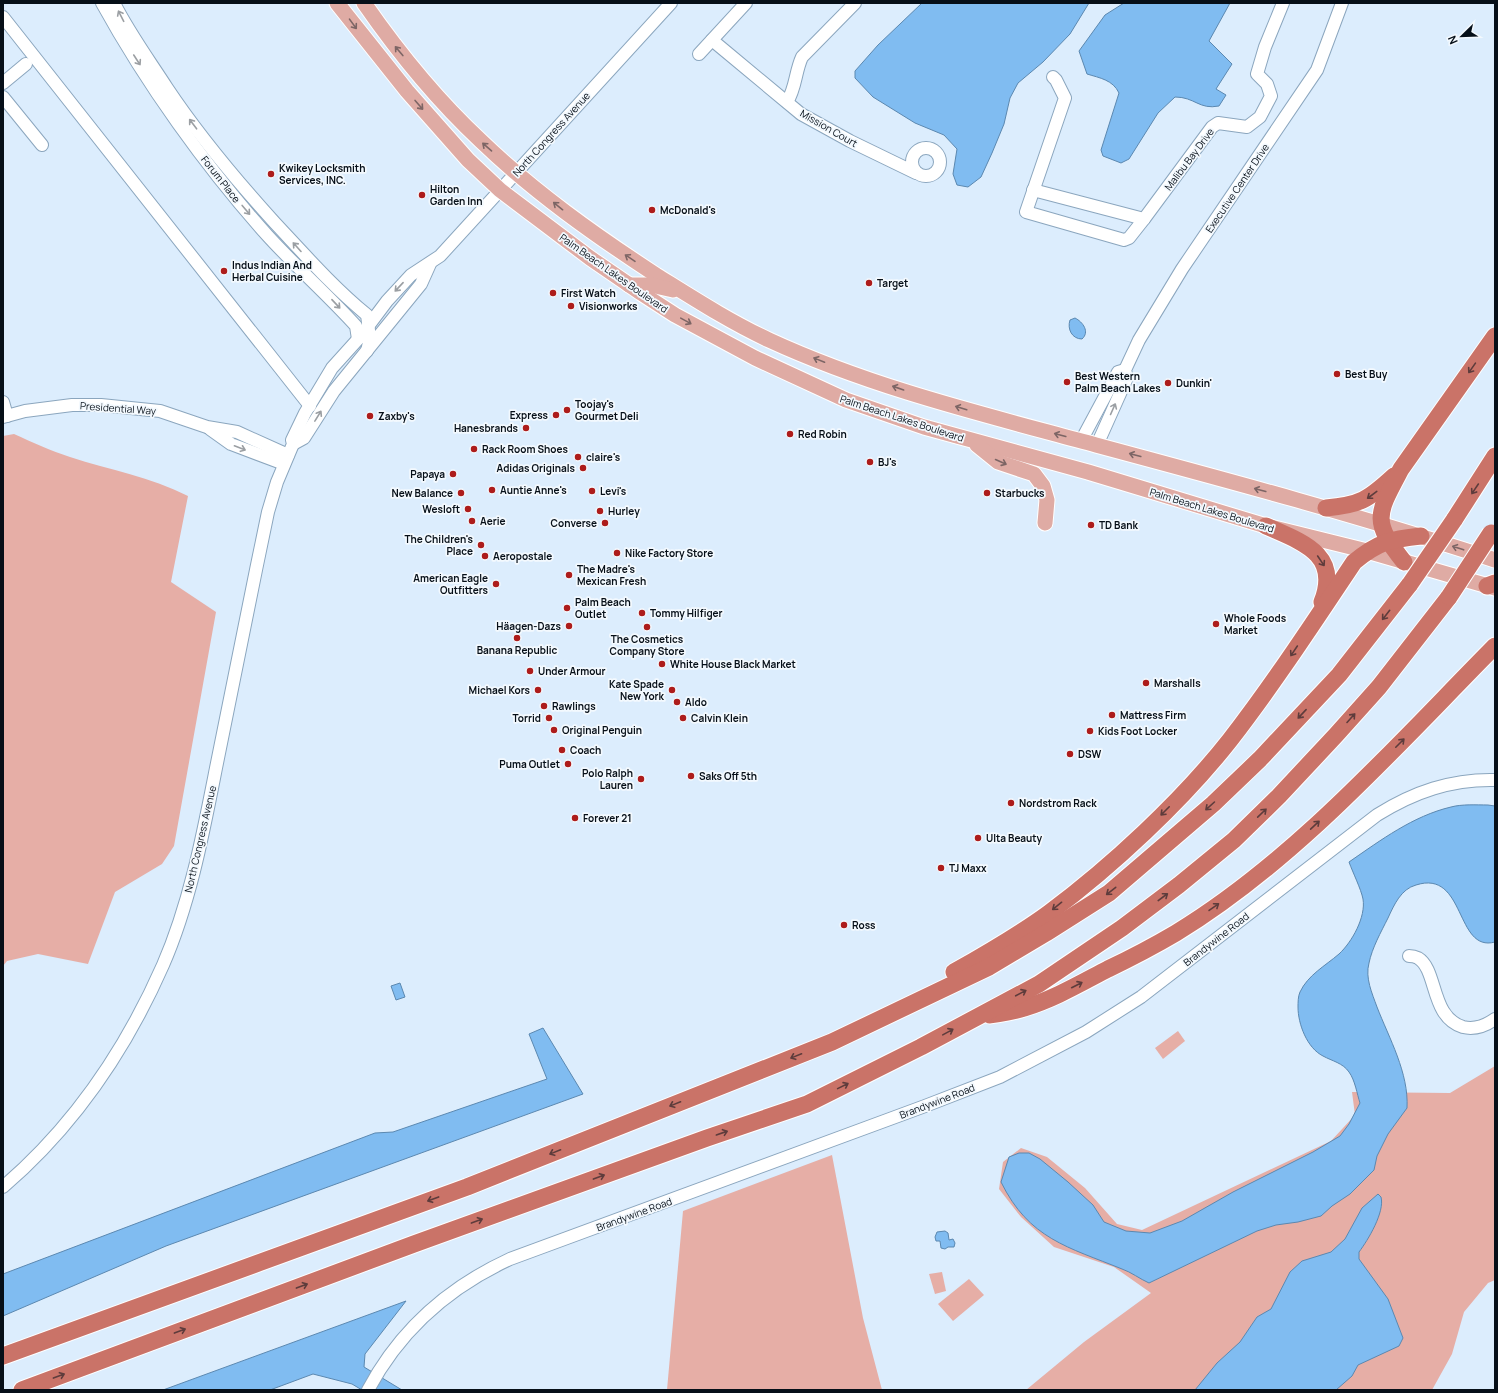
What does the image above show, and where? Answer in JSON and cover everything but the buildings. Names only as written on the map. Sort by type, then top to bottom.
[{"type":"highway","points":[[1404,562],[1387,540],[1380,523],[1381,514],[1390,490],[1401,469],[1495,336]]},
{"type":"highway","points":[[3,1356],[467,1187],[832,1042],[989,967],[1046,933],[1109,893],[1213,804],[1260,759],[1338,675],[1410,584],[1454,520],[1495,456]]},
{"type":"highway","points":[[1326,508],[1350,506],[1364,501],[1401,469]]},
{"type":"highway","points":[[1266,526],[1302,542],[1323,562],[1328,573],[1328,582],[1316,619]]},
{"type":"highway","points":[[22,1390],[414,1244],[707,1138],[807,1104],[922,1047],[1039,984],[1122,928],[1179,885],[1234,840],[1279,796],[1379,687],[1449,597],[1493,530]]},
{"type":"highway","points":[[832,1042],[978,958],[1049,913],[1124,851],[1182,794],[1229,741],[1277,676],[1354,562],[1367,551],[1387,540],[1421,536]]},
{"type":"highway","points":[[974,1018],[1023,1009],[1051,998],[1175,933],[1214,907],[1252,879],[1313,827],[1495,646]]},
{"type":"main road","name":"Palm Beach Lakes Boulevard","points":[[337,3],[416,102],[468,160],[500,190],[590,258],[629,285],[675,315],[716,338],[794,377],[856,404],[924,427],[1088,472],[1266,526],[1367,551],[1492,586]]},
{"type":"main road","points":[[364,3],[397,48],[458,119],[483,144],[516,172],[603,240],[689,296],[768,340],[841,369],[966,410],[1380,523],[1495,560]]},
{"type":"main road","points":[[629,285],[665,288],[689,296]]},
{"type":"main road","points":[[969,440],[998,462],[1034,474],[1043,486],[1047,500],[1045,523]]},
{"type":"street","name":"Forum Place","points":[[102,3],[164,102],[207,161],[268,236],[356,326],[358,339]]},
{"type":"street","name":"Forum Place","points":[[114,3],[128,31],[176,101],[216,155],[297,248],[336,287],[367,315],[368,326]]},
{"type":"street","name":"North Congress Avenue","points":[[3,1187],[50,1142],[83,1103],[120,1048],[163,964],[199,852],[268,512],[292,440],[310,406],[332,368],[358,339],[387,301],[411,275],[420,268],[430,264],[440,256],[671,3]]},
{"type":"street","points":[[699,54],[746,3]]},
{"type":"street","points":[[787,102],[792,94],[798,66],[802,57],[855,3]]},
{"type":"street","name":"Malibu Bay Drive","points":[[1053,77],[1065,98],[1026,212],[1124,240],[1129,238],[1144,219],[1212,128],[1218,123],[1247,127],[1260,117],[1271,96],[1267,84],[1257,74],[1265,47],[1283,3]]},
{"type":"street","name":"Executive Center Drive","points":[[1097,445],[1127,378],[1125,370],[1139,340],[1182,269],[1317,70],[1342,3]]},
{"type":"street","points":[[3,17],[310,406]]},
{"type":"street","name":"Mission Court","points":[[712,40],[802,114],[850,141],[916,173]]},
{"type":"street","points":[[3,83],[26,64]]},
{"type":"street","points":[[3,97],[42,145]]},
{"type":"street","points":[[1263,110],[1281,123]]},
{"type":"street","points":[[1033,190],[1144,219]]},
{"type":"street","name":"North Congress Avenue","points":[[288,454],[304,438],[334,391],[421,284],[430,264]]},
{"type":"street","points":[[366,351],[370,338],[368,326]]},
{"type":"street","name":"Executive Center Drive","points":[[1081,441],[1118,372],[1125,370]]},
{"type":"street","points":[[3,402],[5,417]]},
{"type":"street","name":"Presidential Way","points":[[5,417],[48,407],[101,405],[160,410],[207,427],[237,432],[288,454]]},
{"type":"street","name":"Brandywine Road","points":[[368,1390],[376,1374],[400,1340],[432,1308],[469,1280],[489,1269],[510,1259],[1000,1077],[1086,1032],[1141,997],[1393,804],[1419,792],[1439,786],[1460,782],[1495,780]]},
{"type":"street","points":[[1409,956],[1419,959],[1426,969],[1443,1011],[1450,1020],[1460,1026],[1472,1028],[1483,1026],[1495,1019]]},
{"type":"shaded area","points":[[14,434],[63,455],[145,479],[174,489],[188,496],[171,582],[216,612],[174,846],[162,864],[115,892],[88,964],[38,954],[7,961],[3,966],[3,436]]},
{"type":"shaded area","points":[[1178,1031],[1185,1041],[1163,1059],[1155,1048]]},
{"type":"shaded area","points":[[1495,1066],[1495,1280],[1488,1283],[1464,1312],[1452,1354],[1432,1390],[1026,1390],[1084,1342],[1151,1293],[1114,1267],[1054,1247],[1021,1217],[999,1189],[1003,1162],[1021,1148],[1047,1157],[1085,1188],[1117,1224],[1142,1230],[1331,1141],[1355,1115],[1352,1092],[1450,1093]]},
{"type":"shaded area","points":[[832,1155],[863,1318],[882,1390],[667,1390],[683,1211]]},
{"type":"shaded area","points":[[942,1272],[946,1291],[935,1294],[929,1274]]},
{"type":"shaded area","points":[[969,1279],[984,1295],[953,1321],[938,1304]]},
{"type":"water","points":[[922,3],[1089,3],[1070,34],[1043,62],[1018,83],[1010,98],[1004,124],[981,177],[968,187],[957,185],[953,174],[957,149],[944,135],[915,123],[873,97],[855,78],[855,71],[878,45]]},
{"type":"water","points":[[1124,3],[1230,3],[1209,41],[1232,64],[1216,89],[1226,95],[1219,106],[1206,106],[1188,99],[1175,97],[1158,113],[1129,159],[1121,163],[1103,156],[1101,150],[1119,93],[1110,82],[1087,74],[1079,51],[1105,15]]},
{"type":"water","points":[[1075,318],[1081,322],[1085,330],[1082,339],[1075,337],[1071,333],[1069,327],[1070,320]]},
{"type":"water","points":[[1455,806],[1495,806],[1495,942],[1482,942],[1473,935],[1452,899],[1444,889],[1432,883],[1416,885],[1406,890],[1402,894],[1393,908],[1370,957],[1368,974],[1370,985],[1377,1007],[1402,1069],[1407,1095],[1407,1108],[1388,1134],[1377,1156],[1374,1170],[1350,1194],[1332,1206],[1321,1216],[1298,1222],[1276,1225],[1257,1231],[1149,1283],[1125,1270],[1067,1247],[1037,1229],[1024,1217],[1012,1201],[1001,1182],[1009,1157],[1019,1153],[1029,1153],[1040,1159],[1093,1205],[1104,1222],[1126,1231],[1150,1233],[1182,1221],[1233,1192],[1313,1152],[1340,1136],[1349,1124],[1360,1103],[1354,1083],[1347,1069],[1341,1064],[1317,1052],[1304,1035],[1298,1014],[1298,997],[1303,986],[1317,971],[1344,949],[1357,929],[1362,914],[1363,899],[1349,862],[1373,845],[1424,816]]},
{"type":"water","points":[[400,983],[405,997],[396,1000],[391,986]]},
{"type":"water","points":[[543,1028],[583,1094],[166,1246],[3,1316],[3,1274],[375,1133],[393,1132],[547,1079],[529,1034]]},
{"type":"water","points":[[1378,1194],[1381,1197],[1381,1210],[1375,1226],[1359,1252],[1359,1259],[1388,1299],[1403,1338],[1399,1346],[1358,1365],[1352,1376],[1336,1390],[1195,1390],[1217,1363],[1240,1342],[1257,1317],[1271,1309],[1290,1272],[1302,1261],[1331,1252],[1345,1239],[1362,1208]]},
{"type":"water","points":[[945,1231],[948,1233],[949,1240],[953,1239],[955,1243],[954,1247],[948,1247],[945,1249],[941,1248],[940,1241],[936,1241],[935,1237],[937,1232]]},
{"type":"water","points":[[406,1301],[365,1354],[364,1367],[402,1390],[362,1390],[352,1384],[313,1374],[270,1390],[163,1390]]},
{"type":"place","name":"Kwikey Locksmith Services, INC.","points":[[271,174]]},
{"type":"place","name":"Hilton Garden Inn","points":[[422,195]]},
{"type":"place","name":"McDonald's","points":[[652,210]]},
{"type":"place","name":"Indus Indian And Herbal Cuisine","points":[[224,271]]},
{"type":"place","name":"Target","points":[[869,283]]},
{"type":"place","name":"First Watch","points":[[553,293]]},
{"type":"place","name":"Visionworks","points":[[571,306]]},
{"type":"place","name":"Best Buy","points":[[1337,374]]},
{"type":"place","name":"Best Western Palm Beach Lakes","points":[[1067,382]]},
{"type":"place","name":"Dunkin'","points":[[1168,383]]},
{"type":"place","name":"Toojay's Gourmet Deli","points":[[567,410]]},
{"type":"place","name":"Express","points":[[556,415]]},
{"type":"place","name":"Zaxby's","points":[[370,416]]},
{"type":"place","name":"Hanesbrands","points":[[526,428]]},
{"type":"place","name":"Red Robin","points":[[790,434]]},
{"type":"place","name":"Rack Room Shoes","points":[[474,449]]},
{"type":"place","name":"claire's","points":[[578,457]]},
{"type":"place","name":"BJ's","points":[[870,462]]},
{"type":"place","name":"Adidas Originals","points":[[583,468]]},
{"type":"place","name":"Papaya","points":[[453,474]]},
{"type":"place","name":"Auntie Anne's","points":[[492,490]]},
{"type":"place","name":"Levi's","points":[[592,491]]},
{"type":"place","name":"New Balance","points":[[461,493]]},
{"type":"place","name":"Starbucks","points":[[987,493]]},
{"type":"place","name":"Wesloft","points":[[468,509]]},
{"type":"place","name":"Hurley","points":[[600,511]]},
{"type":"place","name":"Aerie","points":[[472,521]]},
{"type":"place","name":"Converse","points":[[605,523]]},
{"type":"place","name":"TD Bank","points":[[1091,525]]},
{"type":"place","name":"The Children's Place","points":[[481,545]]},
{"type":"place","name":"Nike Factory Store","points":[[617,553]]},
{"type":"place","name":"Aeropostale","points":[[485,556]]},
{"type":"place","name":"The Madre's Mexican Fresh","points":[[569,575]]},
{"type":"place","name":"American Eagle Outfitters","points":[[496,584]]},
{"type":"place","name":"Palm Beach Outlet","points":[[567,608]]},
{"type":"place","name":"Tommy Hilfiger","points":[[642,613]]},
{"type":"place","name":"Whole Foods Market","points":[[1216,624]]},
{"type":"place","name":"Häagen-Dazs","points":[[569,626]]},
{"type":"place","name":"The Cosmetics Company Store","points":[[647,627]]},
{"type":"place","name":"Banana Republic","points":[[517,638]]},
{"type":"place","name":"White House Black Market","points":[[662,664]]},
{"type":"place","name":"Under Armour","points":[[530,671]]},
{"type":"place","name":"Marshalls","points":[[1146,683]]},
{"type":"place","name":"Michael Kors","points":[[538,690]]},
{"type":"place","name":"Kate Spade New York","points":[[672,690]]},
{"type":"place","name":"Aldo","points":[[677,702]]},
{"type":"place","name":"Rawlings","points":[[544,706]]},
{"type":"place","name":"Mattress Firm","points":[[1112,715]]},
{"type":"place","name":"Torrid","points":[[549,718]]},
{"type":"place","name":"Calvin Klein","points":[[683,718]]},
{"type":"place","name":"Original Penguin","points":[[554,730]]},
{"type":"place","name":"Kids Foot Locker","points":[[1090,731]]},
{"type":"place","name":"Coach","points":[[562,750]]},
{"type":"place","name":"DSW","points":[[1070,754]]},
{"type":"place","name":"Puma Outlet","points":[[568,764]]},
{"type":"place","name":"Saks Off 5th","points":[[691,776]]},
{"type":"place","name":"Polo Ralph Lauren","points":[[641,779]]},
{"type":"place","name":"Nordstrom Rack","points":[[1011,803]]},
{"type":"place","name":"Forever 21","points":[[575,818]]},
{"type":"place","name":"Ulta Beauty","points":[[978,838]]},
{"type":"place","name":"TJ Maxx","points":[[941,868]]},
{"type":"place","name":"Ross","points":[[844,925]]}]
